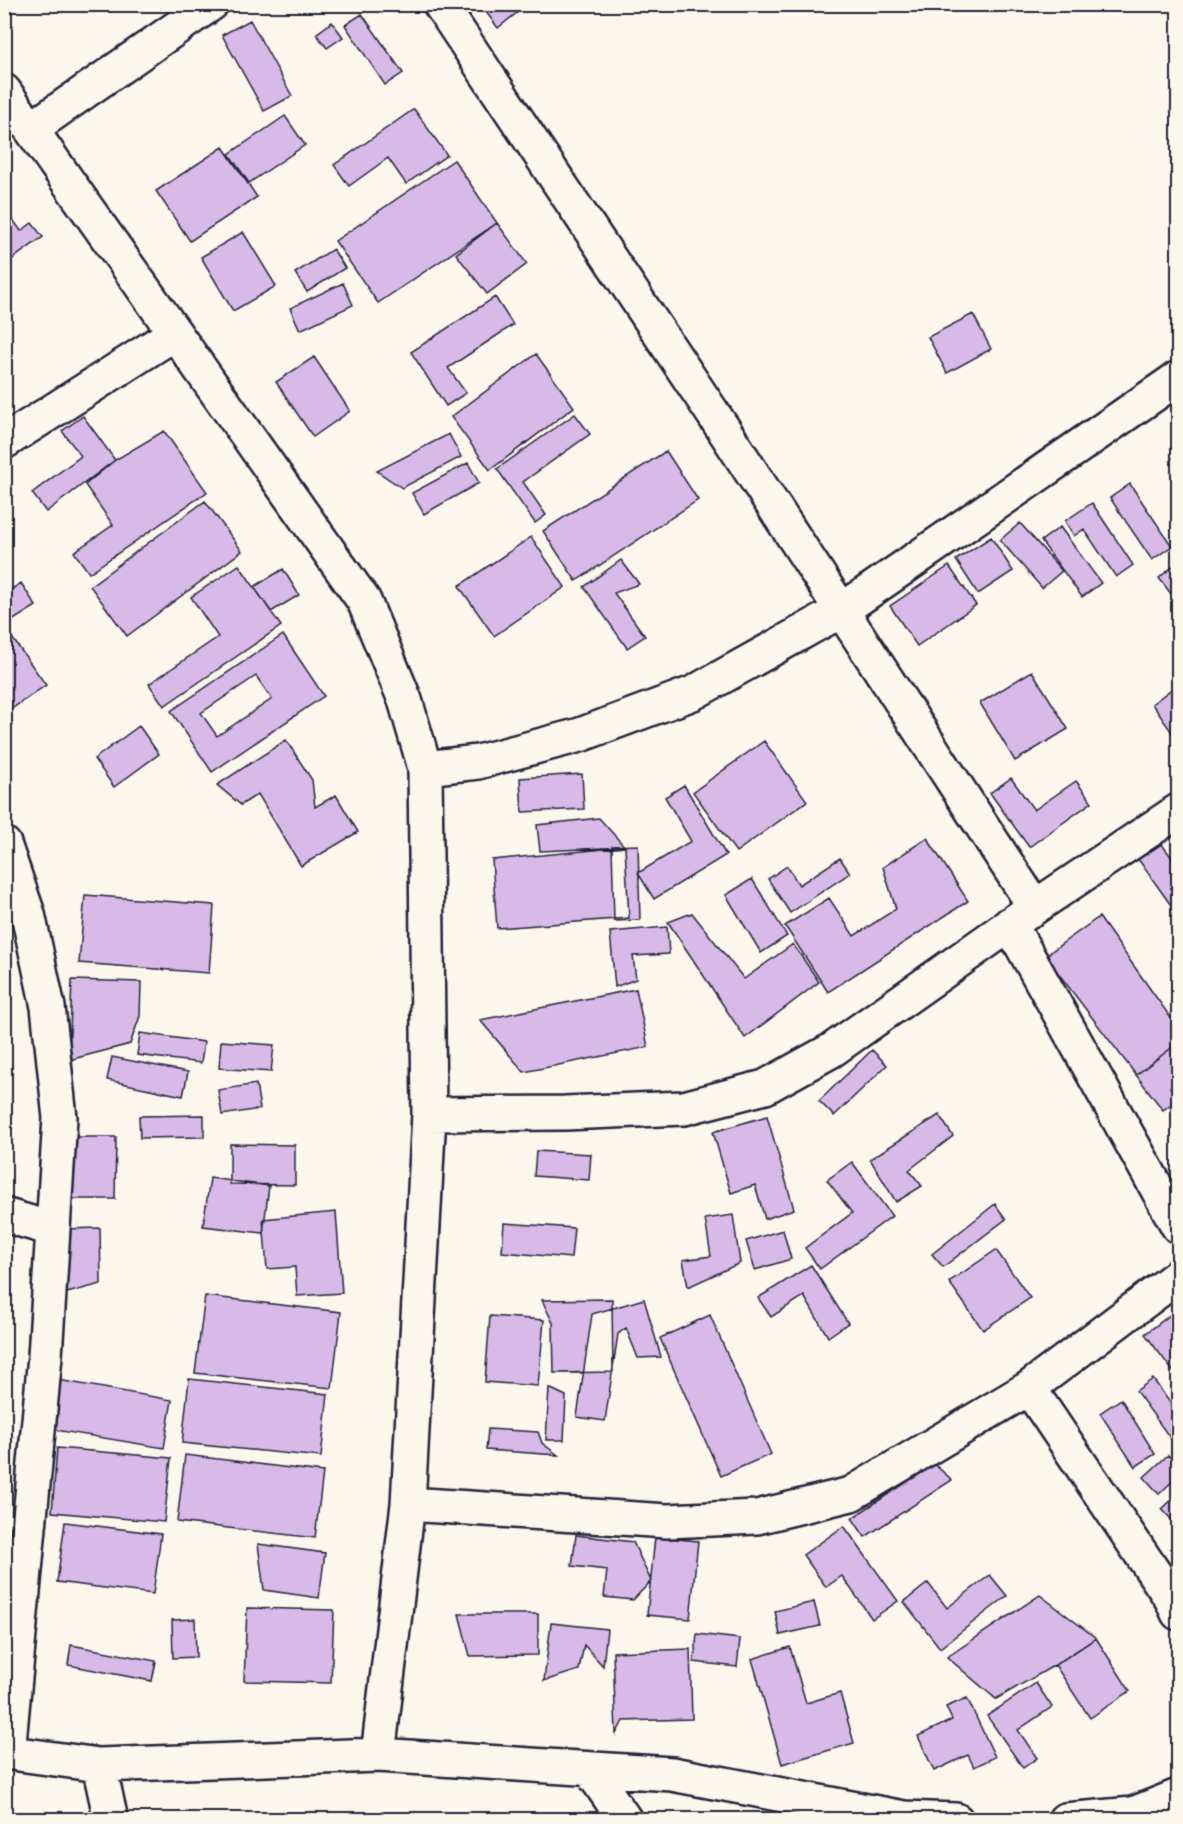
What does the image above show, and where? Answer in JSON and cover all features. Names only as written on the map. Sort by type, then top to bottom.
[{"type":"street","points":[[31,129],[211,4]]},
{"type":"street","points":[[440,4],[842,610],[1023,915],[1179,1226]]},
{"type":"street","points":[[4,91],[364,601],[405,700],[425,768],[429,1114],[408,1504],[378,1755]]},
{"type":"street","points":[[4,442],[176,333]]},
{"type":"street","points":[[425,768],[478,762],[580,735],[693,693],[842,610],[1179,378]]},
{"type":"street","points":[[429,1114],[565,1113],[684,1108],[765,1088],[832,1050],[1023,915],[1179,811]]},
{"type":"street","points":[[4,844],[28,914],[48,1006],[60,1119],[45,1356],[6,1752],[99,1765],[378,1755],[672,1774],[904,1818],[956,1820]]},
{"type":"street","points":[[4,1215],[52,1229]]},
{"type":"street","points":[[408,1504],[668,1521],[757,1517],[851,1494],[1029,1388],[1179,1276]]},
{"type":"street","points":[[1029,1388],[1179,1613]]},
{"type":"street","points":[[99,1765],[111,1820]]},
{"type":"street","points":[[590,1769],[625,1820]]},
{"type":"street","points":[[1065,1820],[1133,1814],[1179,1796]]},
{"type":"building","points":[[480,4],[528,4],[498,28]]},
{"type":"building","points":[[362,14],[403,73],[385,85],[345,25]]},
{"type":"building","points":[[250,20],[292,96],[264,111],[222,35]]},
{"type":"building","points":[[332,22],[343,37],[327,48],[316,34]]},
{"type":"building","points":[[414,109],[447,155],[406,184],[388,158],[349,186],[334,165]]},
{"type":"building","points":[[285,116],[305,145],[249,183],[229,154]]},
{"type":"building","points":[[223,147],[257,197],[190,241],[156,191]]},
{"type":"building","points":[[454,160],[497,223],[378,303],[335,241]]},
{"type":"building","points":[[4,207],[21,231],[32,223],[43,237],[4,265]]},
{"type":"building","points":[[497,223],[527,264],[487,294],[456,254]]},
{"type":"building","points":[[243,232],[276,286],[233,311],[201,257]]},
{"type":"building","points":[[333,249],[345,268],[307,292],[295,273]]},
{"type":"building","points":[[343,283],[353,305],[300,330],[290,308]]},
{"type":"building","points":[[495,297],[513,325],[448,368],[466,393],[446,406],[411,352]]},
{"type":"building","points":[[973,314],[991,349],[947,373],[928,337]]},
{"type":"building","points":[[536,354],[574,407],[490,470],[451,417]]},
{"type":"building","points":[[314,357],[350,411],[313,437],[276,382]]},
{"type":"building","points":[[575,414],[590,434],[523,482],[546,515],[535,523],[497,469]]},
{"type":"building","points":[[83,416],[115,460],[46,512],[32,493],[81,456],[62,431]]},
{"type":"building","points":[[164,431],[207,492],[89,573],[74,552],[113,525],[85,485],[115,460]]},
{"type":"building","points":[[449,434],[461,457],[402,488],[377,471]]},
{"type":"building","points":[[666,451],[698,500],[576,581],[543,531]]},
{"type":"building","points":[[1178,454],[1178,466],[1173,458]]},
{"type":"building","points":[[468,463],[479,483],[424,514],[412,493]]},
{"type":"building","points":[[1130,484],[1172,546],[1152,560],[1110,498]]},
{"type":"building","points":[[205,501],[242,551],[127,636],[90,586]]},
{"type":"building","points":[[1092,503],[1133,565],[1116,577],[1084,529],[1074,536],[1065,521]]},
{"type":"building","points":[[1020,523],[1062,571],[1042,588],[1000,540]]},
{"type":"building","points":[[1060,527],[1101,583],[1082,597],[1041,541]]},
{"type":"building","points":[[531,537],[565,587],[494,636],[459,586]]},
{"type":"building","points":[[991,537],[1013,571],[978,594],[956,560]]},
{"type":"building","points":[[621,560],[639,584],[614,593],[645,636],[627,648],[584,587]]},
{"type":"building","points":[[1178,562],[1178,603],[1159,578]]},
{"type":"building","points":[[239,565],[281,626],[164,706],[149,684],[218,637],[191,597]]},
{"type":"building","points":[[949,566],[976,605],[917,646],[890,606]]},
{"type":"building","points":[[283,569],[299,595],[271,612],[254,587]]},
{"type":"building","points":[[21,583],[36,606],[4,626],[4,594]]},
{"type":"building","points":[[10,635],[46,685],[4,714],[4,638]]},
{"type":"building","points":[[283,635],[324,696],[212,772],[171,711]],"holes":[[[256,676],[272,699],[217,736],[201,713]]]},
{"type":"building","points":[[1032,671],[1068,729],[1015,761],[980,703]]},
{"type":"building","points":[[1178,684],[1178,741],[1152,704]]},
{"type":"building","points":[[139,726],[159,754],[114,787],[94,759]]},
{"type":"building","points":[[286,740],[312,780],[315,807],[336,795],[358,832],[301,866],[258,794],[241,805],[217,785]]},
{"type":"building","points":[[764,741],[807,801],[736,852],[693,792]]},
{"type":"building","points":[[582,774],[584,809],[522,812],[520,778]]},
{"type":"building","points":[[1011,778],[1034,810],[1076,781],[1092,802],[1029,847],[990,793]]},
{"type":"building","points":[[684,785],[726,855],[654,899],[638,873],[691,841],[665,797]]},
{"type":"building","points":[[599,818],[625,847],[540,851],[537,825]]},
{"type":"building","points":[[927,838],[968,901],[828,992],[785,926],[829,898],[854,936],[896,909],[883,867]]},
{"type":"building","points":[[1161,843],[1172,858],[1178,854],[1178,906],[1173,908],[1138,859]]},
{"type":"building","points":[[638,845],[640,920],[614,921],[612,846]]},
{"type":"building","points":[[625,847],[629,918],[497,928],[492,860]]},
{"type":"building","points":[[840,858],[850,873],[790,913],[768,879],[787,866],[799,885]]},
{"type":"building","points":[[752,879],[787,936],[761,953],[726,895]]},
{"type":"building","points":[[85,895],[214,905],[209,973],[79,963]]},
{"type":"building","points":[[692,913],[744,979],[793,944],[819,982],[745,1038],[668,922]]},
{"type":"building","points":[[1099,917],[1178,1028],[1178,1043],[1136,1075],[1045,956]]},
{"type":"building","points":[[667,927],[669,954],[633,956],[636,979],[615,987],[610,932]]},
{"type":"building","points":[[72,980],[141,982],[140,1016],[130,1044],[69,1060]]},
{"type":"building","points":[[636,989],[648,1047],[524,1072],[480,1020]]},
{"type":"building","points":[[140,1033],[204,1042],[201,1063],[137,1055]]},
{"type":"building","points":[[221,1041],[274,1045],[271,1072],[219,1068]]},
{"type":"building","points":[[1178,1043],[1178,1080],[1170,1087],[1178,1099],[1163,1110],[1136,1075]]},
{"type":"building","points":[[872,1050],[887,1065],[834,1116],[819,1101]]},
{"type":"building","points":[[112,1057],[188,1072],[183,1096],[107,1080]]},
{"type":"building","points":[[256,1084],[260,1109],[222,1115],[218,1090]]},
{"type":"building","points":[[204,1115],[204,1137],[140,1138],[139,1116]]},
{"type":"building","points":[[939,1115],[953,1136],[909,1170],[922,1186],[896,1202],[870,1159]]},
{"type":"building","points":[[767,1116],[794,1209],[765,1219],[755,1185],[731,1193],[713,1132]]},
{"type":"building","points":[[48,1137],[116,1137],[115,1199],[48,1199]]},
{"type":"building","points":[[230,1144],[295,1145],[295,1185],[230,1184]]},
{"type":"building","points":[[536,1151],[591,1154],[589,1180],[534,1176]]},
{"type":"building","points":[[852,1162],[892,1216],[820,1269],[805,1248],[852,1213],[827,1180]]},
{"type":"building","points":[[210,1178],[269,1186],[263,1233],[203,1226]]},
{"type":"building","points":[[995,1204],[1006,1219],[943,1267],[932,1254]]},
{"type":"building","points":[[336,1212],[342,1293],[297,1296],[295,1267],[267,1269],[263,1219]]},
{"type":"building","points":[[733,1215],[740,1263],[688,1287],[683,1260],[711,1256],[705,1219]]},
{"type":"building","points":[[504,1223],[574,1228],[571,1258],[502,1252]]},
{"type":"building","points":[[100,1228],[101,1284],[63,1294],[62,1229]]},
{"type":"building","points":[[783,1230],[791,1259],[755,1270],[746,1241]]},
{"type":"building","points":[[996,1250],[1030,1298],[983,1330],[949,1282]]},
{"type":"building","points":[[811,1265],[848,1323],[828,1337],[804,1296],[771,1317],[758,1298]]},
{"type":"building","points":[[205,1296],[341,1312],[332,1388],[195,1373]]},
{"type":"building","points":[[612,1299],[613,1372],[554,1373],[553,1323],[542,1300]]},
{"type":"building","points":[[644,1299],[661,1357],[638,1358],[626,1328],[618,1334],[605,1421],[577,1417],[592,1314]]},
{"type":"building","points":[[1178,1309],[1178,1378],[1145,1334]]},
{"type":"building","points":[[710,1315],[771,1454],[721,1476],[660,1338]]},
{"type":"building","points":[[490,1316],[544,1320],[538,1386],[485,1382]]},
{"type":"building","points":[[189,1379],[328,1394],[321,1457],[182,1443]]},
{"type":"building","points":[[1153,1379],[1178,1414],[1178,1449],[1136,1391]]},
{"type":"building","points":[[58,1380],[172,1400],[164,1448],[49,1429]]},
{"type":"building","points":[[549,1388],[566,1396],[564,1440],[546,1440]]},
{"type":"building","points":[[1121,1399],[1155,1454],[1135,1467],[1100,1413]]},
{"type":"building","points":[[488,1429],[538,1432],[542,1443],[558,1455],[486,1450]]},
{"type":"building","points":[[57,1448],[171,1458],[164,1522],[52,1512]]},
{"type":"building","points":[[185,1455],[323,1472],[315,1538],[177,1522]]},
{"type":"building","points":[[1168,1455],[1178,1466],[1178,1476],[1159,1494],[1144,1477]]},
{"type":"building","points":[[934,1464],[952,1480],[865,1537],[852,1518]]},
{"type":"building","points":[[1178,1494],[1178,1527],[1162,1509]]},
{"type":"building","points":[[65,1522],[161,1534],[153,1594],[57,1582]]},
{"type":"building","points":[[844,1526],[898,1601],[872,1619],[842,1576],[826,1587],[803,1555]]},
{"type":"building","points":[[576,1535],[633,1542],[651,1581],[633,1600],[604,1597],[607,1570],[572,1566]]},
{"type":"building","points":[[655,1537],[698,1541],[690,1619],[647,1615]]},
{"type":"building","points":[[258,1544],[325,1553],[319,1598],[264,1590]]},
{"type":"building","points":[[990,1575],[1007,1596],[940,1648],[904,1602],[928,1583],[947,1608]]},
{"type":"building","points":[[1040,1595],[1096,1638],[996,1699],[947,1657]]},
{"type":"building","points":[[814,1602],[820,1626],[780,1635],[775,1611]]},
{"type":"building","points":[[247,1608],[334,1610],[331,1683],[244,1681]]},
{"type":"building","points":[[459,1614],[538,1614],[538,1655],[470,1656]]},
{"type":"building","points":[[195,1619],[196,1657],[173,1658],[172,1620]]},
{"type":"building","points":[[551,1623],[607,1629],[603,1666],[584,1645],[579,1670],[544,1681]]},
{"type":"building","points":[[697,1634],[740,1639],[737,1667],[694,1662]]},
{"type":"building","points":[[1096,1638],[1130,1691],[1090,1718],[1055,1665]]},
{"type":"building","points":[[71,1645],[156,1661],[152,1681],[68,1665]]},
{"type":"building","points":[[790,1647],[806,1703],[840,1693],[854,1743],[782,1764],[752,1659]]},
{"type":"building","points":[[690,1649],[692,1719],[623,1721],[616,1734],[613,1652]]},
{"type":"building","points":[[1036,1683],[1052,1707],[1018,1730],[1037,1758],[1023,1768],[987,1716]]},
{"type":"building","points":[[967,1698],[995,1757],[974,1767],[968,1755],[934,1771],[918,1736],[952,1720],[946,1707]]}]
